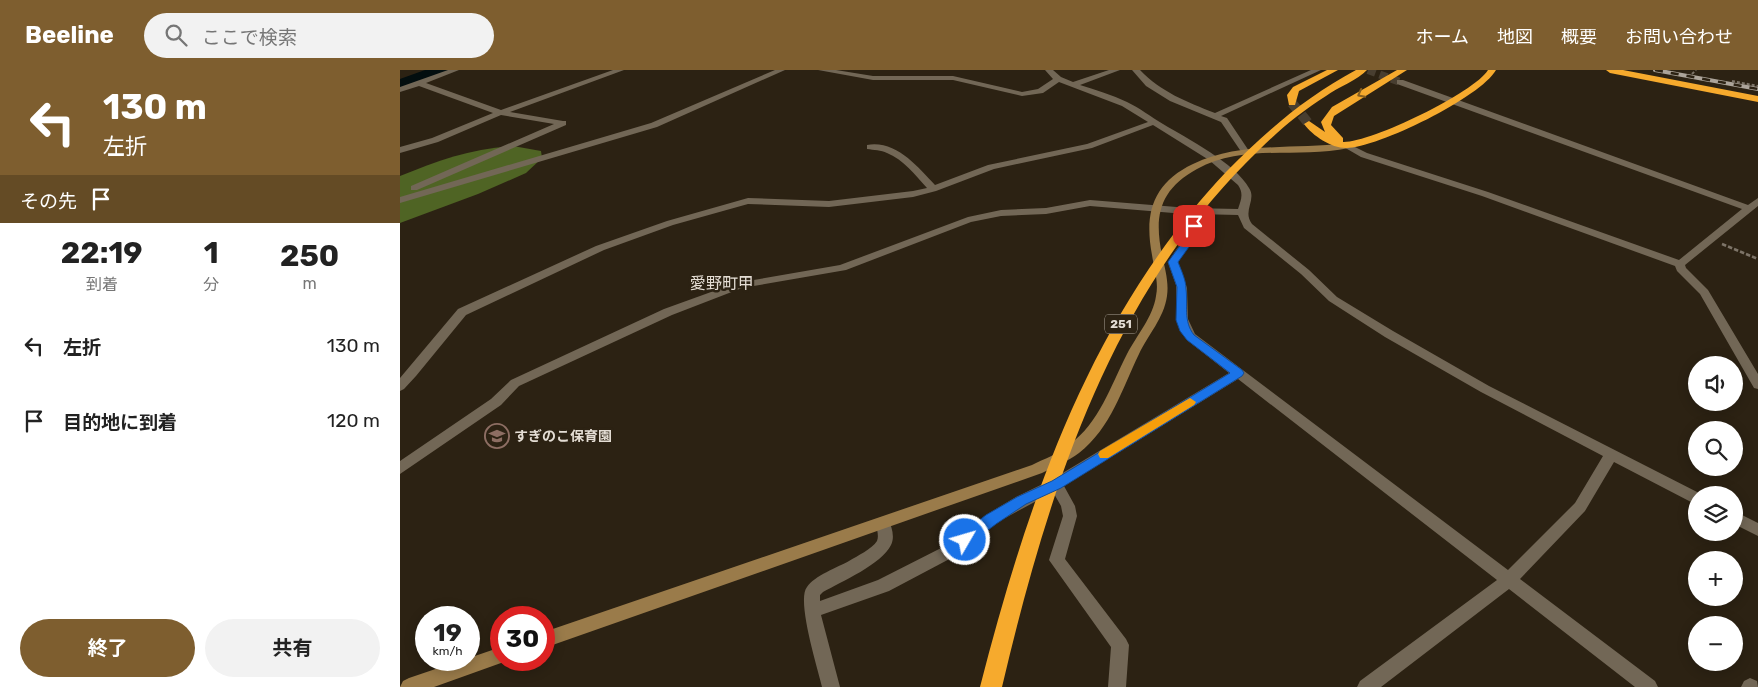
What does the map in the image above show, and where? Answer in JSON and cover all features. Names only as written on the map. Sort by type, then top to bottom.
[{"type":"highway","points":[[1292,103],[1292,95],[1296,89],[1334,70]]},
{"type":"highway","points":[[1346,146],[1326,128],[1325,122],[1328,115],[1403,70]]},
{"type":"highway","points":[[1308,124],[1328,138],[1346,146],[1365,142],[1384,136],[1479,85],[1492,70]]},
{"type":"highway","points":[[1610,70],[1758,99]]},
{"type":"highway","name":"251","points":[[991,687],[1029,541],[1065,442],[1099,365],[1133,302],[1167,248],[1202,203],[1266,138],[1311,105],[1367,72]]},
{"type":"street","points":[[400,90],[455,70]]},
{"type":"street","points":[[400,150],[435,140],[502,112],[620,70]]},
{"type":"street","points":[[400,200],[654,125],[781,70]]},
{"type":"street","points":[[822,70],[873,78],[953,78],[1022,94],[1040,91],[1058,79]]},
{"type":"street","points":[[1050,70],[1058,79],[1125,104],[1212,158],[1241,183],[1246,190],[1247,196],[1242,212],[1243,219],[1252,230],[1305,272],[1333,299],[1485,389],[1688,494]]},
{"type":"street","points":[[1075,84],[1116,70]]},
{"type":"street","points":[[1136,70],[1149,84],[1173,99],[1224,120],[1245,151]]},
{"type":"street","points":[[1215,116],[1317,70]]},
{"type":"street","points":[[1400,82],[1748,208]]},
{"type":"street","points":[[400,194],[563,123],[502,112],[419,83]]},
{"type":"street","points":[[400,386],[462,312],[600,248],[678,221],[748,201],[829,204],[901,196],[933,189],[992,167],[1089,146],[1154,122]]},
{"type":"street","points":[[555,636],[1037,469],[1074,449],[1094,431],[1110,408],[1133,355],[1161,300],[1162,277],[1152,229],[1155,208],[1163,192],[1176,179],[1212,158],[1245,151],[1303,150],[1346,146],[1364,155],[1485,194],[1680,264]]},
{"type":"street","points":[[870,147],[891,150],[901,156],[933,189]]},
{"type":"street","points":[[1680,264],[1748,208],[1758,202]]},
{"type":"street","points":[[400,468],[496,402],[515,383],[668,312],[740,285],[842,268],[968,220],[1001,213],[1046,211],[1090,204],[1189,211],[1242,212]]},
{"type":"street","points":[[1189,211],[1194,231],[1173,262],[1182,287],[1181,320],[1185,331],[1190,337],[1649,687]]},
{"type":"street","points":[[1680,264],[1681,269],[1704,292],[1758,385]]},
{"type":"street","points":[[812,611],[884,586],[952,550],[991,520],[1022,501],[1056,484],[1238,373]]},
{"type":"street","points":[[1366,687],[1509,580],[1580,507],[1611,455]]},
{"type":"street","points":[[1056,484],[1068,506],[1070,516],[1057,560],[1120,645],[1117,687]]},
{"type":"street","points":[[1743,522],[1758,530]]},
{"type":"street","points":[[831,687],[812,611],[812,592],[817,587],[876,552],[882,546],[885,536],[882,523]]},
{"type":"street","points":[[409,687],[490,659]]},
{"type":"path","points":[[1692,74],[1696,70]]},
{"type":"path","points":[[1710,239],[1758,259]]},
{"type":"green space","points":[[513,146],[541,151],[542,158],[526,173],[478,194],[400,223],[400,176],[469,152]]},
{"type":"waterway","points":[[400,85],[441,70]]},
{"type":"tunnel","points":[[1368,70],[1400,82]]},
{"type":"tunnel","points":[[1292,103],[1309,124]]},
{"type":"railway","points":[[1655,70],[1758,89]]},
{"type":"slow traffic","points":[[1104,454],[1190,402]]},
{"type":"place","name":"すぎのこ保育園","points":[[497,436]]},
{"type":"district","name":"愛野町甲","points":[[722,283]]},
{"type":"route","points":[[965,540],[991,520],[1022,501],[1056,484],[1238,373],[1190,337],[1185,331],[1181,320],[1182,287],[1173,262],[1192,236],[1194,226]]}]
